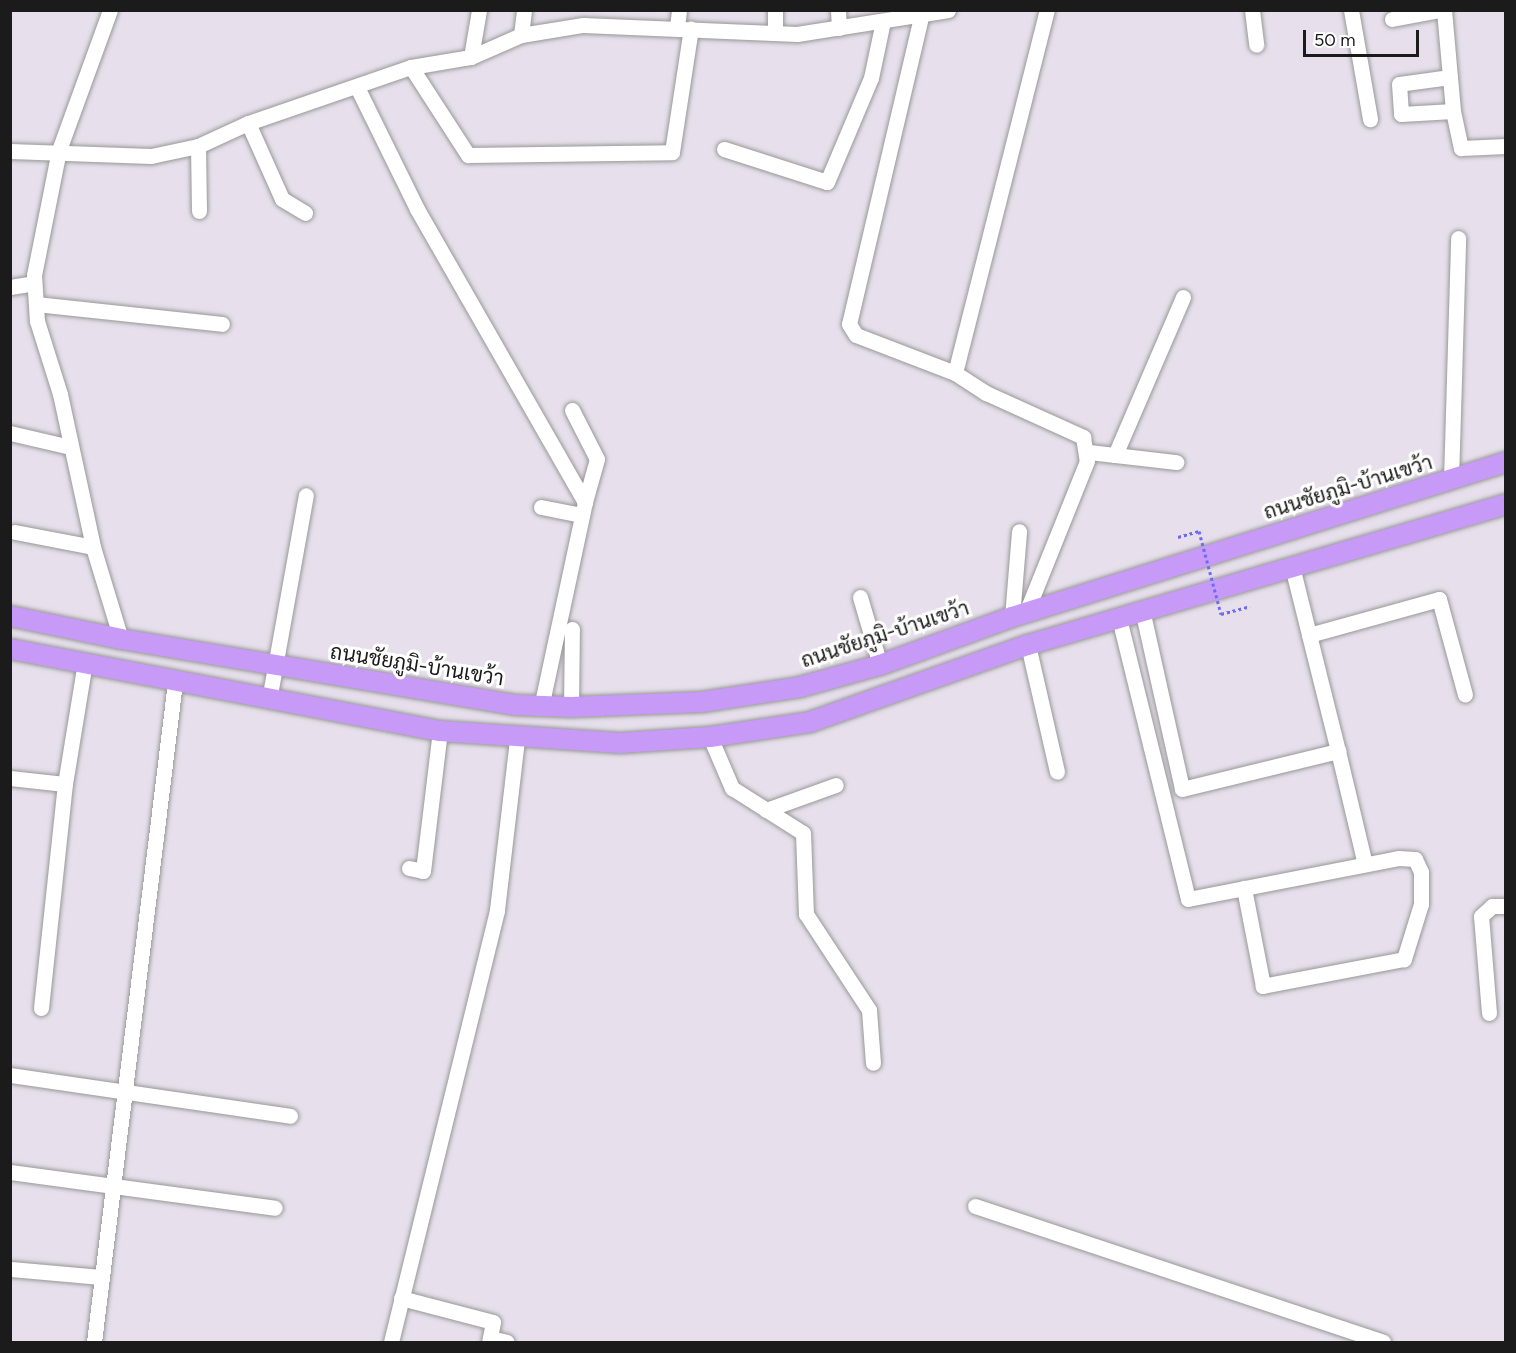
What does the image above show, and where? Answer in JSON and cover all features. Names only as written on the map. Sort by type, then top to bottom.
[{"type":"main road","name":"ถนนชัยภูมิ-บ้านเขว้า","points":[[10,616],[121,639],[276,666],[542,707],[702,702],[800,687],[880,665],[1019,615],[1506,462]]},
{"type":"main road","points":[[10,649],[440,731],[517,740],[620,743],[710,737],[810,722],[1028,645],[1119,618],[1143,614],[1292,567],[1505,507]]},
{"type":"street","points":[[110,10],[59,150],[34,283],[36,304],[93,547],[121,639]]},
{"type":"street","points":[[471,57],[479,10]]},
{"type":"street","points":[[521,35],[524,10]]},
{"type":"street","points":[[411,67],[468,155],[672,152],[684,27],[679,10]]},
{"type":"street","points":[[775,10],[775,33]]},
{"type":"street","points":[[838,10],[839,28]]},
{"type":"street","points":[[10,151],[59,150],[151,156],[198,146],[248,123],[411,67],[471,57],[521,35],[583,26],[684,27],[739,34],[775,33],[839,28],[921,17],[948,10]]},
{"type":"street","points":[[955,373],[1047,10]]},
{"type":"street","points":[[1252,10],[1256,45]]},
{"type":"street","points":[[1351,10],[1370,119]]},
{"type":"street","points":[[1392,19],[1442,10],[1452,111],[1461,148],[1506,146]]},
{"type":"street","points":[[921,17],[849,324],[856,335],[955,373],[986,393],[1076,432],[1089,452]]},
{"type":"street","points":[[724,149],[827,182],[871,78],[883,21]]},
{"type":"street","points":[[1450,77],[1399,84],[1401,114],[1452,111]]},
{"type":"street","points":[[357,87],[417,209],[584,509]]},
{"type":"street","points":[[248,123],[282,199],[305,213]]},
{"type":"street","points":[[198,146],[199,211]]},
{"type":"street","points":[[1451,480],[1458,238]]},
{"type":"street","points":[[10,287],[34,283]]},
{"type":"street","points":[[1115,455],[1183,297]]},
{"type":"street","points":[[36,304],[222,324]]},
{"type":"street","points":[[542,707],[584,509],[597,459],[572,410]]},
{"type":"street","points":[[10,433],[70,447]]},
{"type":"street","points":[[1089,452],[1176,462]]},
{"type":"street","points":[[1019,615],[1089,452]]},
{"type":"street","points":[[269,700],[306,495]]},
{"type":"street","points":[[541,507],[584,509]]},
{"type":"street","points":[[1019,531],[1019,615]]},
{"type":"street","points":[[15,532],[93,547]]},
{"type":"street","points":[[1292,567],[1365,864]]},
{"type":"street","points":[[860,597],[880,665]]},
{"type":"street","points":[[1309,635],[1439,598],[1465,695]]},
{"type":"street","points":[[1143,614],[1182,789],[1338,751]]},
{"type":"street","points":[[1119,618],[1188,899],[1365,864],[1415,859],[1421,872],[1421,904],[1404,959],[1263,986],[1244,888]]},
{"type":"street","points":[[571,707],[572,629]]},
{"type":"street","points":[[1028,645],[1057,772]]},
{"type":"street","points":[[41,1008],[65,784],[85,662]]},
{"type":"street","points":[[94,1342],[175,682]]},
{"type":"street","points":[[409,868],[423,871],[440,731]]},
{"type":"street","points":[[710,737],[732,788],[803,833],[806,914],[869,1010],[873,1063]]},
{"type":"street","points":[[391,1342],[497,910],[517,740]]},
{"type":"street","points":[[10,778],[65,784]]},
{"type":"street","points":[[766,810],[836,785]]},
{"type":"street","points":[[1489,1013],[1481,916],[1492,906],[1506,906]]},
{"type":"street","points":[[10,1075],[124,1088],[290,1116]]},
{"type":"street","points":[[10,1172],[275,1208]]},
{"type":"street","points":[[975,1206],[1383,1342]]},
{"type":"street","points":[[10,1269],[102,1277]]},
{"type":"street","points":[[401,1298],[493,1322],[490,1340],[507,1342]]},
{"type":"path","points":[[1178,537],[1199,531],[1221,614],[1250,606]]}]
